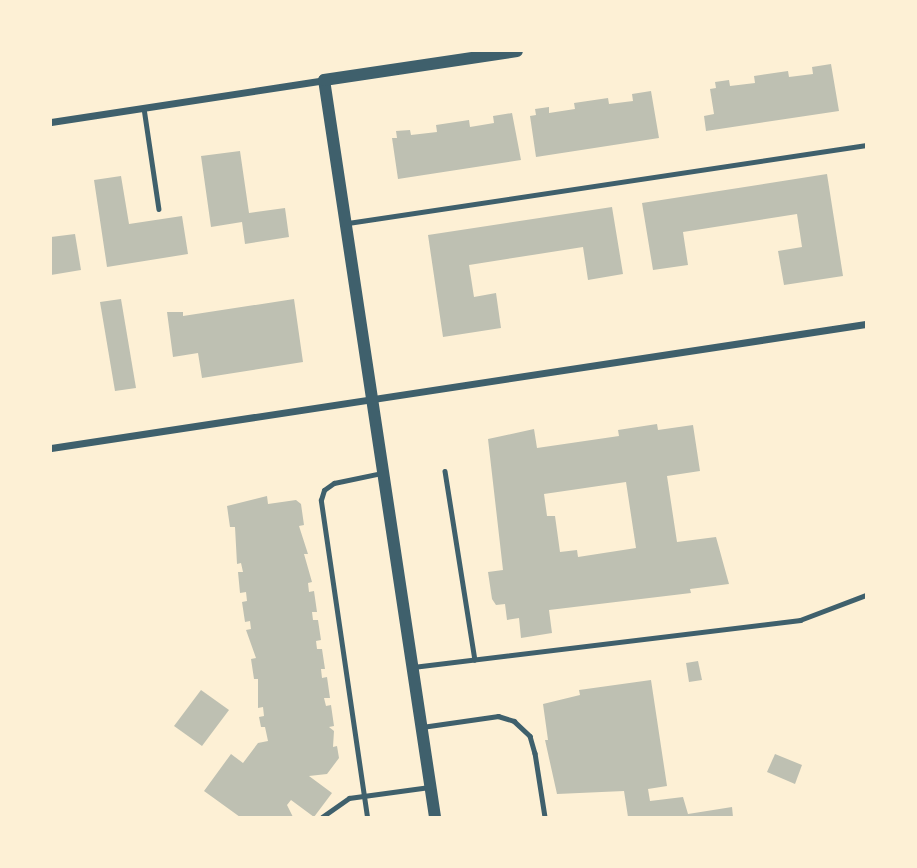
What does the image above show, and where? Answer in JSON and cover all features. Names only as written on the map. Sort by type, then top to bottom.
[{"type":"street","points":[[51,121],[517,51]]},
{"type":"street","points":[[324,80],[435,817]]},
{"type":"street","points":[[51,448],[372,402],[866,324]]},
{"type":"lane","points":[[144,107],[159,209]]},
{"type":"lane","points":[[345,223],[866,145]]},
{"type":"lane","points":[[445,471],[475,660]]},
{"type":"lane","points":[[368,817],[321,500],[324,490],[334,483],[383,473]]},
{"type":"lane","points":[[412,667],[800,620],[866,594]]},
{"type":"lane","points":[[421,727],[498,716],[514,721],[530,736],[545,817]]},
{"type":"lane","points":[[322,817],[349,798],[430,787]]},
{"type":"building","points":[[831,64],[839,111],[706,131],[704,116],[714,114],[710,89],[716,88],[715,82],[729,80],[730,86],[755,83],[754,76],[788,71],[789,77],[813,74],[812,67]]},
{"type":"building","points":[[651,91],[659,138],[536,157],[530,116],[536,115],[535,109],[549,107],[549,113],[575,109],[574,103],[608,98],[609,104],[633,101],[632,94]]},
{"type":"building","points":[[512,113],[521,160],[398,179],[392,138],[397,138],[396,131],[410,130],[411,135],[437,132],[436,125],[469,120],[470,127],[494,123],[493,116]]},
{"type":"building","points":[[240,151],[249,213],[285,208],[289,237],[245,244],[242,222],[211,227],[201,156]]},
{"type":"building","points":[[827,174],[843,276],[784,285],[778,251],[802,247],[797,214],[683,232],[688,265],[653,270],[642,203]]},
{"type":"building","points":[[121,176],[129,224],[182,216],[188,254],[107,267],[94,180]]},
{"type":"building","points":[[612,207],[623,274],[588,280],[583,247],[469,265],[474,297],[496,293],[501,328],[443,337],[428,235]]},
{"type":"building","points":[[75,234],[81,270],[51,275],[51,237]]},
{"type":"building","points":[[121,299],[136,388],[115,391],[100,302]]},
{"type":"building","points":[[294,299],[303,362],[202,378],[198,353],[173,357],[167,312],[183,312],[183,316]]},
{"type":"building","points":[[657,424],[658,430],[693,425],[700,471],[667,476],[677,542],[716,537],[729,584],[690,589],[691,593],[549,610],[552,633],[521,638],[519,618],[507,620],[505,604],[496,605],[492,599],[488,572],[503,570],[488,439],[534,429],[537,448],[619,436],[618,430]],"holes":[[[626,482],[636,548],[578,557],[577,550],[560,552],[555,516],[547,516],[544,494]]]},
{"type":"building","points":[[267,496],[268,504],[296,500],[301,504],[304,525],[299,526],[308,554],[304,554],[312,582],[308,583],[309,592],[314,591],[317,612],[312,612],[313,620],[318,620],[321,640],[316,641],[317,649],[322,649],[325,669],[321,669],[322,678],[327,677],[330,698],[324,698],[326,706],[331,705],[334,726],[329,727],[334,731],[333,747],[337,746],[339,758],[327,774],[309,776],[332,793],[314,817],[291,800],[287,805],[293,817],[240,817],[204,791],[231,754],[243,763],[258,743],[268,741],[265,727],[261,727],[259,717],[264,716],[263,707],[258,708],[258,679],[254,679],[251,659],[256,658],[246,630],[251,629],[250,621],[245,622],[242,602],[247,601],[246,592],[240,593],[238,572],[243,572],[241,563],[237,564],[235,527],[230,527],[227,506]]},
{"type":"building","points":[[698,661],[702,680],[689,682],[686,663]]},
{"type":"building","points":[[651,680],[667,786],[648,789],[650,801],[683,797],[688,814],[732,807],[733,817],[628,817],[624,791],[557,794],[545,740],[548,740],[543,704],[580,695],[579,690]]},
{"type":"building","points":[[201,690],[229,710],[202,746],[174,726]]},
{"type":"building","points":[[775,754],[802,765],[795,784],[767,772]]}]
